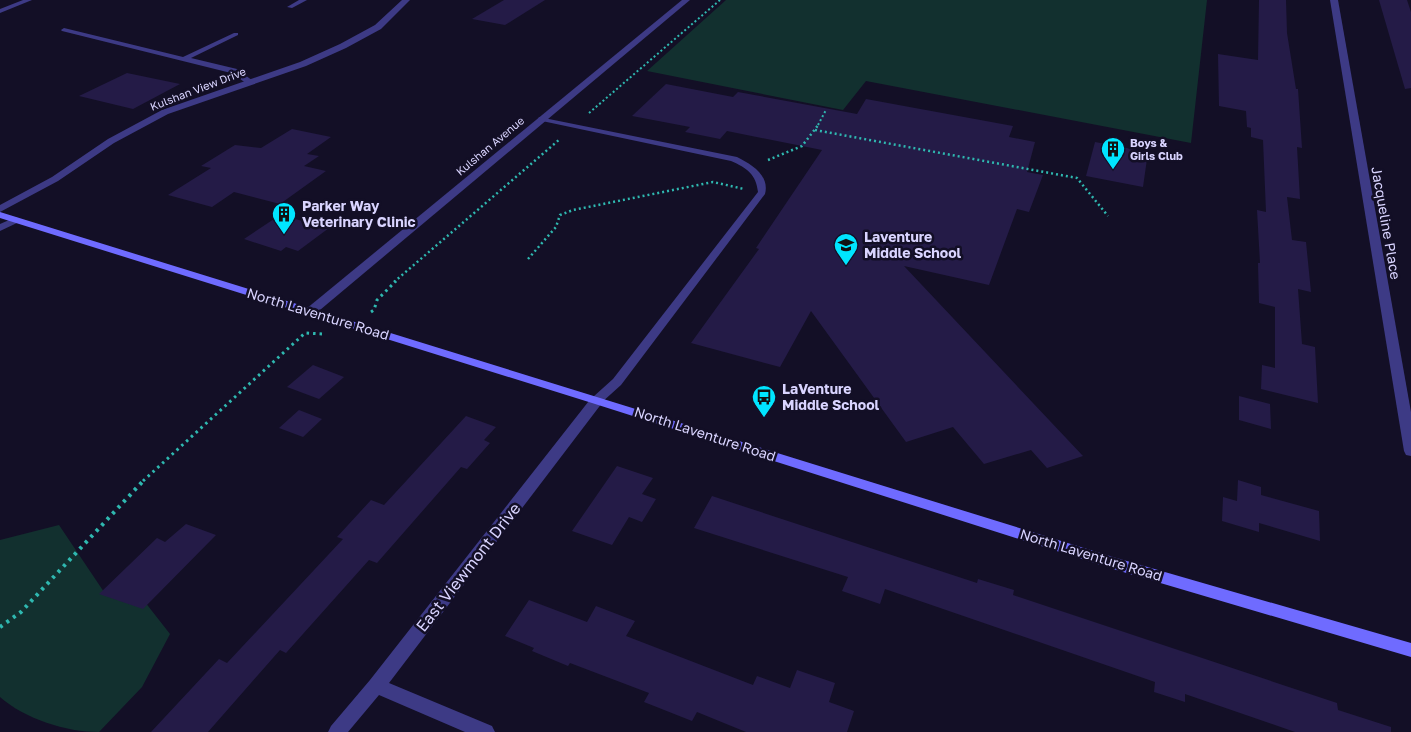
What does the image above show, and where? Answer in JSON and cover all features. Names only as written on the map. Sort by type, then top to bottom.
[{"type":"street","name":"Kulshan View Drive","points":[[0,209],[55,179],[111,141],[165,112],[249,81],[303,64],[378,28],[406,0]]},
{"type":"street","name":"Kulshan Avenue","points":[[310,312],[686,0]]},
{"type":"street","name":"Jacqueline Place","points":[[1334,0],[1411,452]]},
{"type":"street","name":"North Laventure Road","points":[[0,215],[597,400],[1113,563],[1411,650]]},
{"type":"street","name":"East Viewmont Drive","points":[[337,732],[376,686],[597,400]]},
{"type":"street","points":[[376,686],[486,732]]},
{"type":"lane","points":[[0,11],[29,0]]},
{"type":"lane","points":[[290,7],[304,0]]},
{"type":"lane","points":[[64,30],[234,71],[249,81]]},
{"type":"lane","points":[[184,59],[236,34]]},
{"type":"lane","points":[[542,119],[734,159],[754,169],[762,182],[762,192],[617,382],[597,400]]},
{"type":"lane","points":[[0,228],[16,220]]},
{"type":"path","points":[[585,117],[720,0]]},
{"type":"path","points":[[768,160],[802,146],[815,130],[826,110]]},
{"type":"path","points":[[815,130],[1077,178],[1108,216]]},
{"type":"path","points":[[374,310],[377,300],[391,285],[566,134]]},
{"type":"path","points":[[528,259],[556,227],[560,215],[573,210],[713,182],[762,192]]},
{"type":"path","points":[[0,627],[21,612],[149,474],[305,332]]},
{"type":"green space","points":[[726,0],[1207,0],[1191,143],[866,81],[843,110],[647,71]]},
{"type":"green space","points":[[59,525],[106,595],[141,597],[170,634],[142,687],[99,732],[73,730],[46,723],[21,712],[0,697],[0,540]]},
{"type":"building","points":[[504,0],[545,0],[505,25],[472,19]]},
{"type":"building","points":[[1259,0],[1286,0],[1287,33],[1296,89],[1298,89],[1302,148],[1297,147],[1300,199],[1287,197],[1292,240],[1306,242],[1311,292],[1298,289],[1302,344],[1315,347],[1318,403],[1261,389],[1262,365],[1275,368],[1275,307],[1259,303],[1258,263],[1260,263],[1257,210],[1266,212],[1263,140],[1251,137],[1251,128],[1247,127],[1246,111],[1219,106],[1218,54],[1258,60]]},
{"type":"building","points":[[1379,0],[1407,0],[1411,12],[1411,88],[1405,89]]},
{"type":"building","points":[[127,73],[180,84],[133,109],[79,96]]},
{"type":"building","points":[[666,84],[733,97],[738,92],[857,114],[866,99],[1013,126],[1009,137],[1035,142],[1027,172],[1043,175],[1029,212],[1017,209],[989,285],[904,266],[1083,456],[1047,468],[1031,450],[984,464],[953,427],[906,442],[811,311],[780,367],[691,343],[759,249],[756,248],[822,150],[727,131],[720,139],[685,132],[690,127],[632,116]]},
{"type":"building","points":[[292,129],[331,137],[307,154],[319,156],[304,166],[326,171],[280,204],[234,192],[212,207],[168,195],[211,168],[201,166],[235,145],[261,148]]},
{"type":"building","name":"Boys & Girls Club","points":[[1095,142],[1148,152],[1143,187],[1086,176]]},
{"type":"building","name":"Parker Way Veterinary Clinic","points":[[280,215],[329,228],[298,251],[286,247],[281,251],[244,239]]},
{"type":"building","points":[[313,365],[344,377],[319,399],[287,387]]},
{"type":"building","points":[[1239,396],[1270,404],[1271,429],[1239,420]]},
{"type":"building","points":[[299,410],[322,419],[303,437],[279,428]]},
{"type":"building","points":[[466,416],[496,427],[484,440],[490,443],[467,469],[461,467],[377,563],[369,560],[286,653],[280,650],[208,732],[151,732],[219,659],[227,663],[343,539],[337,537],[371,500],[384,505]]},
{"type":"building","points":[[617,466],[653,478],[642,494],[656,499],[642,522],[629,517],[612,545],[572,531]]},
{"type":"building","points":[[1238,480],[1261,487],[1261,495],[1319,511],[1320,541],[1259,523],[1259,532],[1222,521],[1223,497],[1237,501]]},
{"type":"building","points":[[712,496],[977,583],[978,579],[1014,590],[1013,595],[1337,703],[1338,710],[1391,727],[1391,732],[1295,732],[1185,694],[1185,702],[1154,692],[1155,682],[885,589],[880,604],[842,591],[848,577],[694,528]]},
{"type":"building","points":[[186,524],[216,535],[143,609],[99,594],[157,538],[165,542]]},
{"type":"building","points":[[529,600],[587,622],[596,606],[635,621],[626,636],[753,685],[757,676],[790,688],[797,670],[835,683],[829,702],[854,711],[847,732],[746,732],[697,712],[692,721],[644,702],[649,693],[570,663],[568,666],[532,651],[534,648],[505,636]]},
{"type":"place","name":"Boys & Girls Club","points":[[1113,170]]},
{"type":"place","name":"Parker Way Veterinary Clinic","points":[[284,235]]},
{"type":"place","name":"Laventure Middle School","points":[[846,266]]},
{"type":"place","name":"LaVenture Middle School","points":[[764,418]]}]
